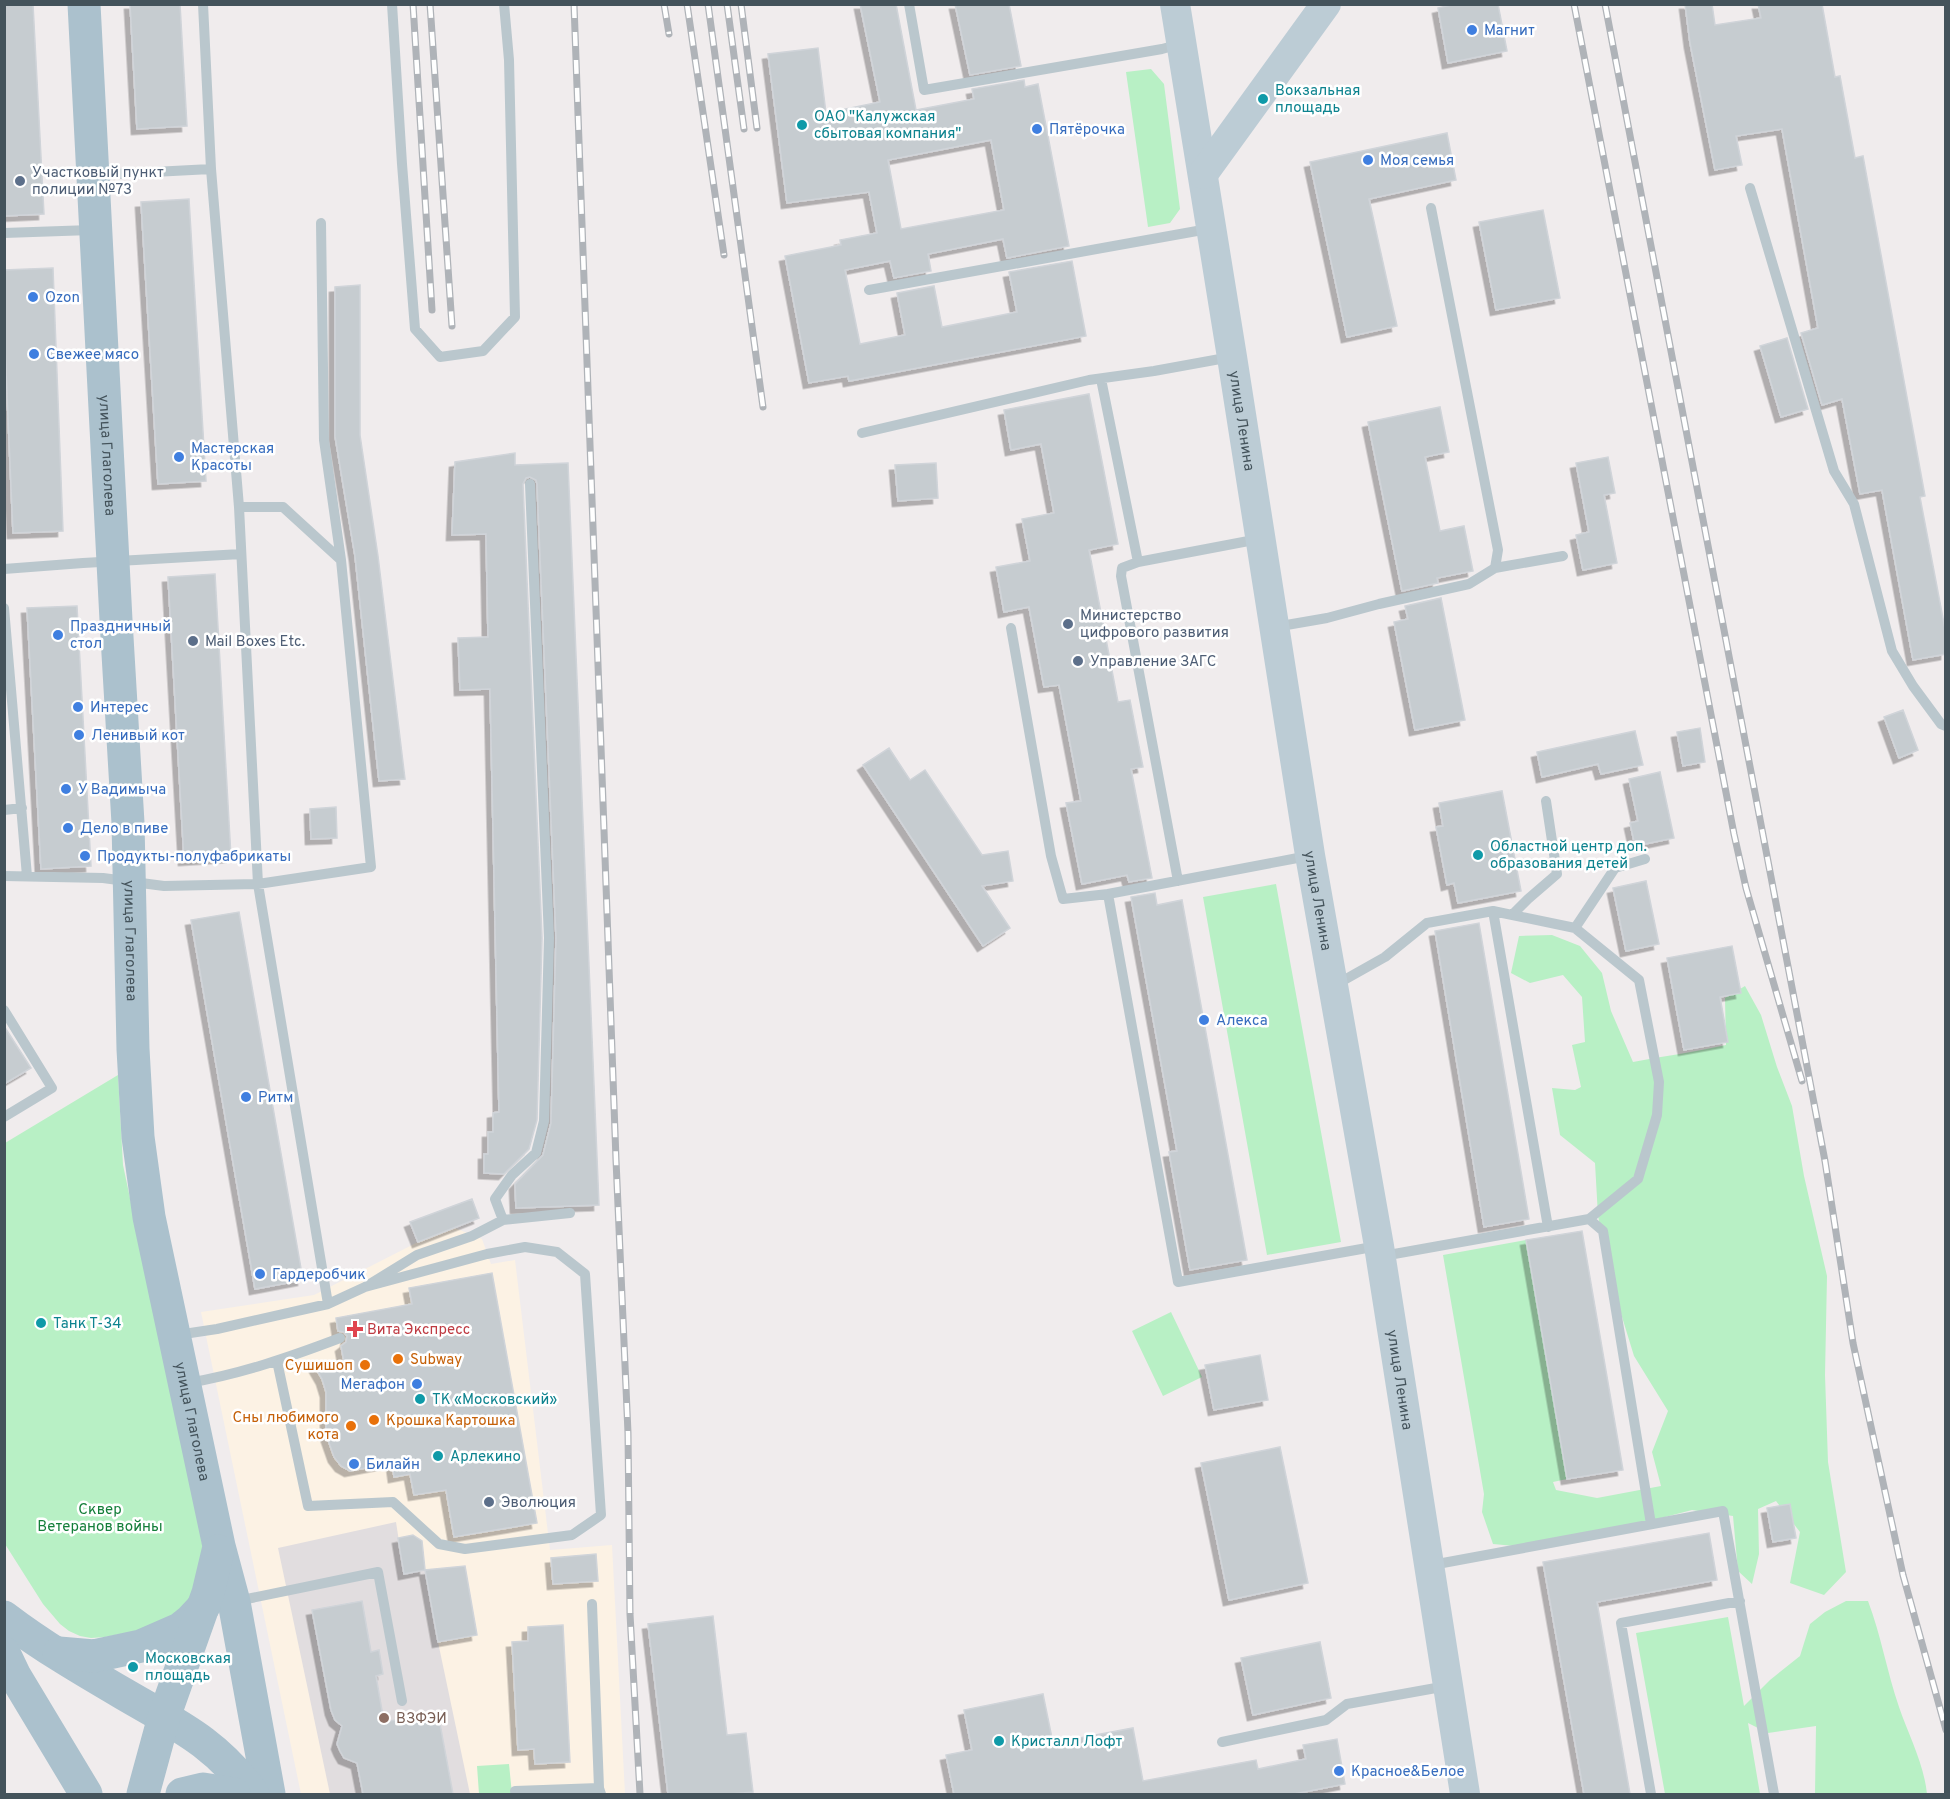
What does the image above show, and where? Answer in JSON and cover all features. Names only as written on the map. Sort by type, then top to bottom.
[{"type":"main road","name":"улица Глаголева","points":[[84,4],[130,883],[133,1049],[138,1137],[149,1217],[219,1546],[219,1604]]},
{"type":"main road","name":"улица Ленина","points":[[1174,4],[1212,228],[1310,855],[1379,1251],[1466,1794]]},
{"type":"main road","points":[[1203,174],[1326,4]]},
{"type":"main road","points":[[53,1653],[94,1656],[141,1646],[180,1629],[219,1604]]},
{"type":"main road","points":[[143,1794],[164,1717],[219,1604]]},
{"type":"main road","points":[[219,1604],[269,1794]]},
{"type":"main road","points":[[4,1617],[53,1653],[207,1743],[228,1763],[253,1794]]},
{"type":"main road","points":[[8,1670],[86,1794]]},
{"type":"main road","points":[[182,1794],[203,1789],[234,1794]]},
{"type":"lane","points":[[203,4],[212,169],[239,507],[258,884],[328,1304]]},
{"type":"lane","points":[[392,4],[402,164],[416,328],[440,357],[483,351],[515,317],[508,60],[504,4]]},
{"type":"lane","points":[[909,4],[924,90],[1180,44]]},
{"type":"lane","points":[[93,175],[212,169]]},
{"type":"lane","points":[[1750,188],[1834,471],[1854,504],[1892,651],[1912,686],[1941,724],[1946,726]]},
{"type":"lane","points":[[1431,208],[1498,550],[1495,568]]},
{"type":"lane","points":[[4,876],[103,878],[164,886],[258,884],[371,867],[341,560],[324,440],[321,223]]},
{"type":"lane","points":[[869,290],[1212,228]]},
{"type":"lane","points":[[4,233],[96,230]]},
{"type":"lane","points":[[862,433],[1101,379],[1232,357]]},
{"type":"lane","points":[[1101,379],[1138,562]]},
{"type":"lane","points":[[502,1220],[495,1199],[512,1175],[536,1153],[544,1121],[549,938],[530,484]]},
{"type":"lane","points":[[239,507],[283,507],[341,560]]},
{"type":"lane","points":[[1178,881],[1121,576],[1122,568],[1138,562],[1261,538]]},
{"type":"lane","points":[[4,569],[83,562],[241,554]]},
{"type":"lane","points":[[1275,627],[1328,618],[1468,584],[1495,568],[1563,556]]},
{"type":"lane","points":[[4,608],[27,876]]},
{"type":"lane","points":[[1011,628],[1051,856],[1063,899],[1108,894],[1310,855]]},
{"type":"lane","points":[[1512,915],[1557,874],[1545,801]]},
{"type":"lane","points":[[4,810],[22,808]]},
{"type":"lane","points":[[1575,928],[1615,868],[1645,859]]},
{"type":"lane","points":[[1108,894],[1178,1282],[1589,1219],[1638,1179],[1657,1115],[1659,1082],[1639,981],[1575,928],[1493,911],[1427,923],[1385,957],[1333,986]]},
{"type":"lane","points":[[1493,911],[1548,1227]]},
{"type":"lane","points":[[4,1010],[52,1088],[4,1117]]},
{"type":"lane","points":[[174,1335],[217,1329],[328,1304],[364,1287],[417,1255],[472,1236],[502,1220],[570,1213]]},
{"type":"lane","points":[[1589,1219],[1604,1231],[1651,1524]]},
{"type":"lane","points":[[277,1361],[308,1506],[393,1502],[439,1544],[465,1549],[572,1535],[601,1515],[585,1274],[557,1252],[525,1247],[487,1254],[364,1287]]},
{"type":"lane","points":[[186,1384],[226,1376],[277,1361],[340,1338]]},
{"type":"lane","points":[[1429,1566],[1724,1510],[1774,1794]]},
{"type":"lane","points":[[219,1604],[378,1572],[402,1701]]},
{"type":"lane","points":[[1651,1794],[1621,1623],[1740,1600]]},
{"type":"lane","points":[[515,1791],[600,1791],[592,1604]]},
{"type":"lane","points":[[1222,1742],[1326,1720],[1347,1704],[1447,1686]]},
{"type":"shaded area","points":[[455,1228],[482,1239],[491,1264],[515,1260],[550,1550],[612,1545],[625,1794],[301,1794],[201,1312],[314,1295],[418,1242]]},
{"type":"shaded area","name":"ВЗФЭИ","points":[[396,1522],[404,1574],[425,1570],[470,1794],[330,1794],[278,1548]]},
{"type":"green space","points":[[1151,69],[1164,84],[1180,209],[1170,223],[1148,227],[1126,72]]},
{"type":"green space","points":[[1276,884],[1341,1242],[1267,1255],[1203,897]]},
{"type":"green space","points":[[1552,935],[1580,946],[1602,973],[1611,1011],[1633,1062],[1726,1045],[1725,998],[1745,986],[1761,1015],[1792,1106],[1804,1176],[1827,1276],[1825,1375],[1828,1462],[1846,1572],[1824,1595],[1790,1583],[1800,1532],[1776,1501],[1758,1509],[1759,1554],[1752,1584],[1738,1571],[1733,1516],[1692,1510],[1619,1529],[1525,1547],[1493,1544],[1482,1512],[1484,1494],[1443,1255],[1526,1240],[1567,1479],[1553,1482],[1556,1490],[1597,1498],[1661,1486],[1652,1452],[1668,1411],[1634,1356],[1611,1281],[1598,1216],[1595,1163],[1560,1135],[1552,1088],[1575,1090],[1581,1087],[1572,1045],[1585,1042],[1582,997],[1563,975],[1530,983],[1511,973],[1519,936]]},
{"type":"green space","name":"Сквер Ветеранов войны","points":[[118,1075],[123,1165],[200,1529],[203,1582],[176,1623],[91,1638],[80,1636],[60,1624],[43,1604],[5,1544],[5,1143]]},
{"type":"green space","points":[[1171,1312],[1202,1377],[1163,1396],[1132,1331]]},
{"type":"green space","points":[[1846,1601],[1868,1601],[1899,1707],[1919,1761],[1927,1794],[1815,1794],[1816,1726],[1768,1733],[1748,1723],[1760,1794],[1665,1794],[1636,1633],[1728,1617],[1744,1706],[1770,1680],[1800,1656],[1810,1624],[1825,1612]]},
{"type":"green space","points":[[509,1764],[512,1794],[479,1794],[477,1766]]},
{"type":"building","points":[[4,4],[33,4],[44,214],[4,216]]},
{"type":"building","points":[[130,4],[180,4],[187,126],[137,129]]},
{"type":"building","points":[[860,4],[896,4],[916,110],[974,99],[972,89],[1024,80],[1025,87],[1038,84],[1069,246],[1007,258],[1003,239],[928,254],[931,271],[894,278],[890,261],[845,270],[860,344],[905,335],[897,293],[934,286],[942,327],[1017,312],[1009,272],[1072,261],[1086,336],[849,381],[848,376],[809,383],[785,256],[841,245],[840,240],[877,233],[869,192],[787,203],[768,54],[818,48],[826,113],[880,102]],"holes":[[[991,140],[1004,210],[901,229],[888,160]]]},
{"type":"building","points":[[955,4],[1009,4],[1021,66],[970,75]]},
{"type":"building","name":"Магнит","points":[[1455,4],[1498,4],[1507,51],[1448,63],[1438,8]]},
{"type":"building","points":[[1685,4],[1712,4],[1715,25],[1761,18],[1758,4],[1822,4],[1835,77],[1840,76],[1855,158],[1863,156],[1925,496],[1920,497],[1946,634],[1946,654],[1913,660],[1882,490],[1860,494],[1842,399],[1822,405],[1801,333],[1818,328],[1782,129],[1736,136],[1742,165],[1715,170],[1690,43]]},
{"type":"building","points":[[1447,133],[1456,180],[1369,199],[1397,326],[1347,337],[1310,162]]},
{"type":"building","points":[[189,199],[206,481],[158,484],[141,202]]},
{"type":"building","points":[[1543,210],[1560,298],[1496,310],[1479,222]]},
{"type":"building","points":[[53,268],[63,531],[13,533],[4,324],[4,270]]},
{"type":"building","points":[[360,285],[360,435],[378,556],[405,779],[379,781],[355,556],[335,436],[335,287]]},
{"type":"building","points":[[1787,338],[1808,409],[1781,417],[1760,346]]},
{"type":"building","points":[[1089,394],[1118,544],[1089,550],[1118,702],[1130,700],[1143,767],[1131,769],[1152,878],[1129,882],[1127,875],[1082,884],[1066,803],[1081,801],[1059,685],[1044,687],[1029,607],[1004,612],[996,567],[1030,561],[1022,519],[1054,513],[1041,444],[1011,450],[1004,410]]},
{"type":"building","points":[[1440,407],[1449,452],[1425,457],[1440,531],[1464,526],[1473,571],[1437,578],[1438,583],[1402,591],[1368,422]]},
{"type":"building","points":[[515,453],[515,465],[568,463],[599,1205],[516,1208],[515,1184],[543,1155],[551,1123],[556,938],[537,484],[536,480],[530,477],[526,478],[523,484],[542,938],[537,1120],[529,1149],[504,1174],[484,1173],[484,1154],[488,1154],[488,1132],[493,1132],[493,1113],[499,1112],[490,689],[460,690],[458,638],[488,637],[486,534],[452,535],[455,462]]},
{"type":"building","points":[[1608,457],[1615,493],[1604,495],[1617,563],[1583,570],[1576,535],[1589,532],[1576,463]]},
{"type":"building","points":[[936,463],[938,498],[898,501],[895,465]]},
{"type":"building","points":[[215,574],[231,857],[184,860],[168,577]]},
{"type":"building","points":[[1441,598],[1465,720],[1415,730],[1394,622],[1408,619],[1405,606]]},
{"type":"building","points":[[77,606],[91,866],[41,869],[27,608]]},
{"type":"building","points":[[1903,710],[1918,750],[1899,758],[1884,717]]},
{"type":"building","points":[[1700,728],[1705,762],[1683,766],[1677,732]]},
{"type":"building","points":[[1635,731],[1643,765],[1601,774],[1598,764],[1542,777],[1537,752]]},
{"type":"building","points":[[889,748],[910,780],[925,770],[982,855],[1008,851],[1013,881],[982,886],[1010,928],[983,946],[863,765]]},
{"type":"building","points":[[1660,772],[1674,838],[1635,846],[1630,823],[1638,821],[1629,779]]},
{"type":"building","name":"Областной центр доп. образования детей","points":[[1502,791],[1521,891],[1458,903],[1454,883],[1447,885],[1436,827],[1443,826],[1439,803]]},
{"type":"building","points":[[336,807],[337,838],[311,839],[310,809]]},
{"type":"building","points":[[1646,881],[1659,944],[1626,951],[1613,888]]},
{"type":"building","points":[[1155,893],[1157,905],[1182,900],[1247,1260],[1190,1270],[1169,1152],[1177,1151],[1131,897]]},
{"type":"building","points":[[239,912],[303,1280],[255,1289],[191,920]]},
{"type":"building","points":[[1479,923],[1529,1219],[1484,1227],[1435,931]]},
{"type":"building","points":[[1732,946],[1741,993],[1720,997],[1728,1042],[1684,1050],[1667,958]]},
{"type":"building","points":[[4,1026],[31,1068],[4,1084]]},
{"type":"building","points":[[472,1199],[479,1218],[418,1242],[410,1222]]},
{"type":"building","points":[[1582,1231],[1623,1470],[1567,1479],[1526,1240]]},
{"type":"building","name":"ТК «Московский»","points":[[492,1273],[537,1523],[454,1537],[446,1490],[414,1495],[410,1474],[394,1477],[392,1463],[350,1471],[341,1466],[334,1457],[326,1434],[326,1392],[315,1367],[344,1362],[341,1346],[346,1342],[347,1336],[344,1332],[338,1331],[336,1318],[412,1304],[409,1288]]},
{"type":"building","points":[[1260,1355],[1268,1400],[1214,1410],[1205,1365]]},
{"type":"building","points":[[1280,1447],[1308,1583],[1229,1600],[1201,1463]]},
{"type":"building","points":[[1790,1504],[1796,1538],[1773,1542],[1767,1508]]},
{"type":"building","points":[[1709,1533],[1717,1580],[1597,1602],[1630,1794],[1584,1794],[1543,1562]]},
{"type":"building","points":[[413,1535],[422,1541],[425,1570],[404,1574],[398,1538]]},
{"type":"building","points":[[596,1554],[598,1581],[553,1584],[551,1558]]},
{"type":"building","points":[[465,1566],[477,1635],[438,1642],[425,1570]]},
{"type":"building","points":[[362,1601],[371,1652],[379,1650],[383,1674],[376,1676],[384,1722],[438,1713],[453,1794],[363,1794],[357,1763],[344,1758],[340,1751],[337,1744],[342,1726],[335,1720],[331,1710],[312,1610]]},
{"type":"building","points":[[713,1616],[727,1735],[746,1733],[753,1792],[668,1794],[648,1624]]},
{"type":"building","points":[[563,1625],[570,1762],[535,1764],[534,1749],[518,1750],[512,1642],[528,1641],[528,1627]]},
{"type":"building","points":[[1320,1642],[1331,1698],[1253,1715],[1241,1658]]},
{"type":"building","points":[[1043,1694],[1053,1743],[1133,1728],[1143,1781],[1256,1760],[1258,1769],[1306,1759],[1303,1745],[1337,1739],[1345,1784],[1294,1794],[954,1794],[946,1755],[972,1750],[964,1710]]},
{"type":"railway","points":[[413,4],[432,310]]},
{"type":"railway","points":[[430,4],[452,326]]},
{"type":"railway","points":[[574,4],[628,1433],[630,1614],[640,1794]]},
{"type":"railway","points":[[664,4],[669,34]]},
{"type":"railway","points":[[687,4],[724,255]]},
{"type":"railway","points":[[708,4],[763,407]]},
{"type":"railway","points":[[727,4],[744,129]]},
{"type":"railway","points":[[741,4],[757,128]]},
{"type":"railway","points":[[1574,4],[1734,834],[1746,888],[1802,1081]]},
{"type":"railway","points":[[1605,4],[1825,1161],[1853,1343],[1903,1575],[1946,1730]]},
{"type":"place","name":"Магнит","points":[[1472,30]]},
{"type":"place","name":"Вокзальная площадь","points":[[1263,99]]},
{"type":"place","name":"ОАО \"Калужская сбытовая компания\"","points":[[802,125]]},
{"type":"place","name":"Пятёрочка","points":[[1037,129]]},
{"type":"place","name":"Моя семья","points":[[1368,160]]},
{"type":"place","name":"Участковый пункт полиции №73","points":[[20,181]]},
{"type":"place","name":"Ozon","points":[[33,297]]},
{"type":"place","name":"Свежее мясо","points":[[34,354]]},
{"type":"place","name":"Мастерская Красоты","points":[[179,457]]},
{"type":"place","name":"Министерство цифрового развития","points":[[1068,624]]},
{"type":"place","name":"Праздничный стол","points":[[58,635]]},
{"type":"place","name":"Mail Boxes Etc.","points":[[193,641]]},
{"type":"place","name":"Управление ЗАГС","points":[[1078,661]]},
{"type":"place","name":"Интерес","points":[[78,707]]},
{"type":"place","name":"Ленивый кот","points":[[79,735]]},
{"type":"place","name":"У Вадимыча","points":[[66,789]]},
{"type":"place","name":"Дело в пиве","points":[[68,828]]},
{"type":"place","name":"Областной центр доп. образования детей","points":[[1478,855]]},
{"type":"place","name":"Продукты-полуфабрикаты","points":[[85,856]]},
{"type":"place","name":"Алекса","points":[[1204,1020]]},
{"type":"place","name":"Ритм","points":[[246,1097]]},
{"type":"place","name":"Гардеробчик","points":[[260,1274]]},
{"type":"place","name":"Танк Т-34","points":[[41,1323]]},
{"type":"place","name":"Вита Экспресс","points":[[355,1329]]},
{"type":"place","name":"Subway","points":[[398,1359]]},
{"type":"place","name":"Сушишоп","points":[[365,1365]]},
{"type":"place","name":"Мегафон","points":[[417,1384]]},
{"type":"place","name":"ТК «Московский»","points":[[420,1399]]},
{"type":"place","name":"Крошка Картошка","points":[[374,1420]]},
{"type":"place","name":"Сны любимого кота","points":[[351,1426]]},
{"type":"place","name":"Арлекино","points":[[438,1456]]},
{"type":"place","name":"Билайн","points":[[354,1464]]},
{"type":"place","name":"Эволюция","points":[[489,1502]]},
{"type":"place","name":"Московская площадь","points":[[133,1667]]},
{"type":"place","name":"ВЗФЭИ","points":[[384,1718]]},
{"type":"place","name":"Кристалл Лофт","points":[[999,1741]]},
{"type":"place","name":"Красное&Белое","points":[[1339,1771]]}]
